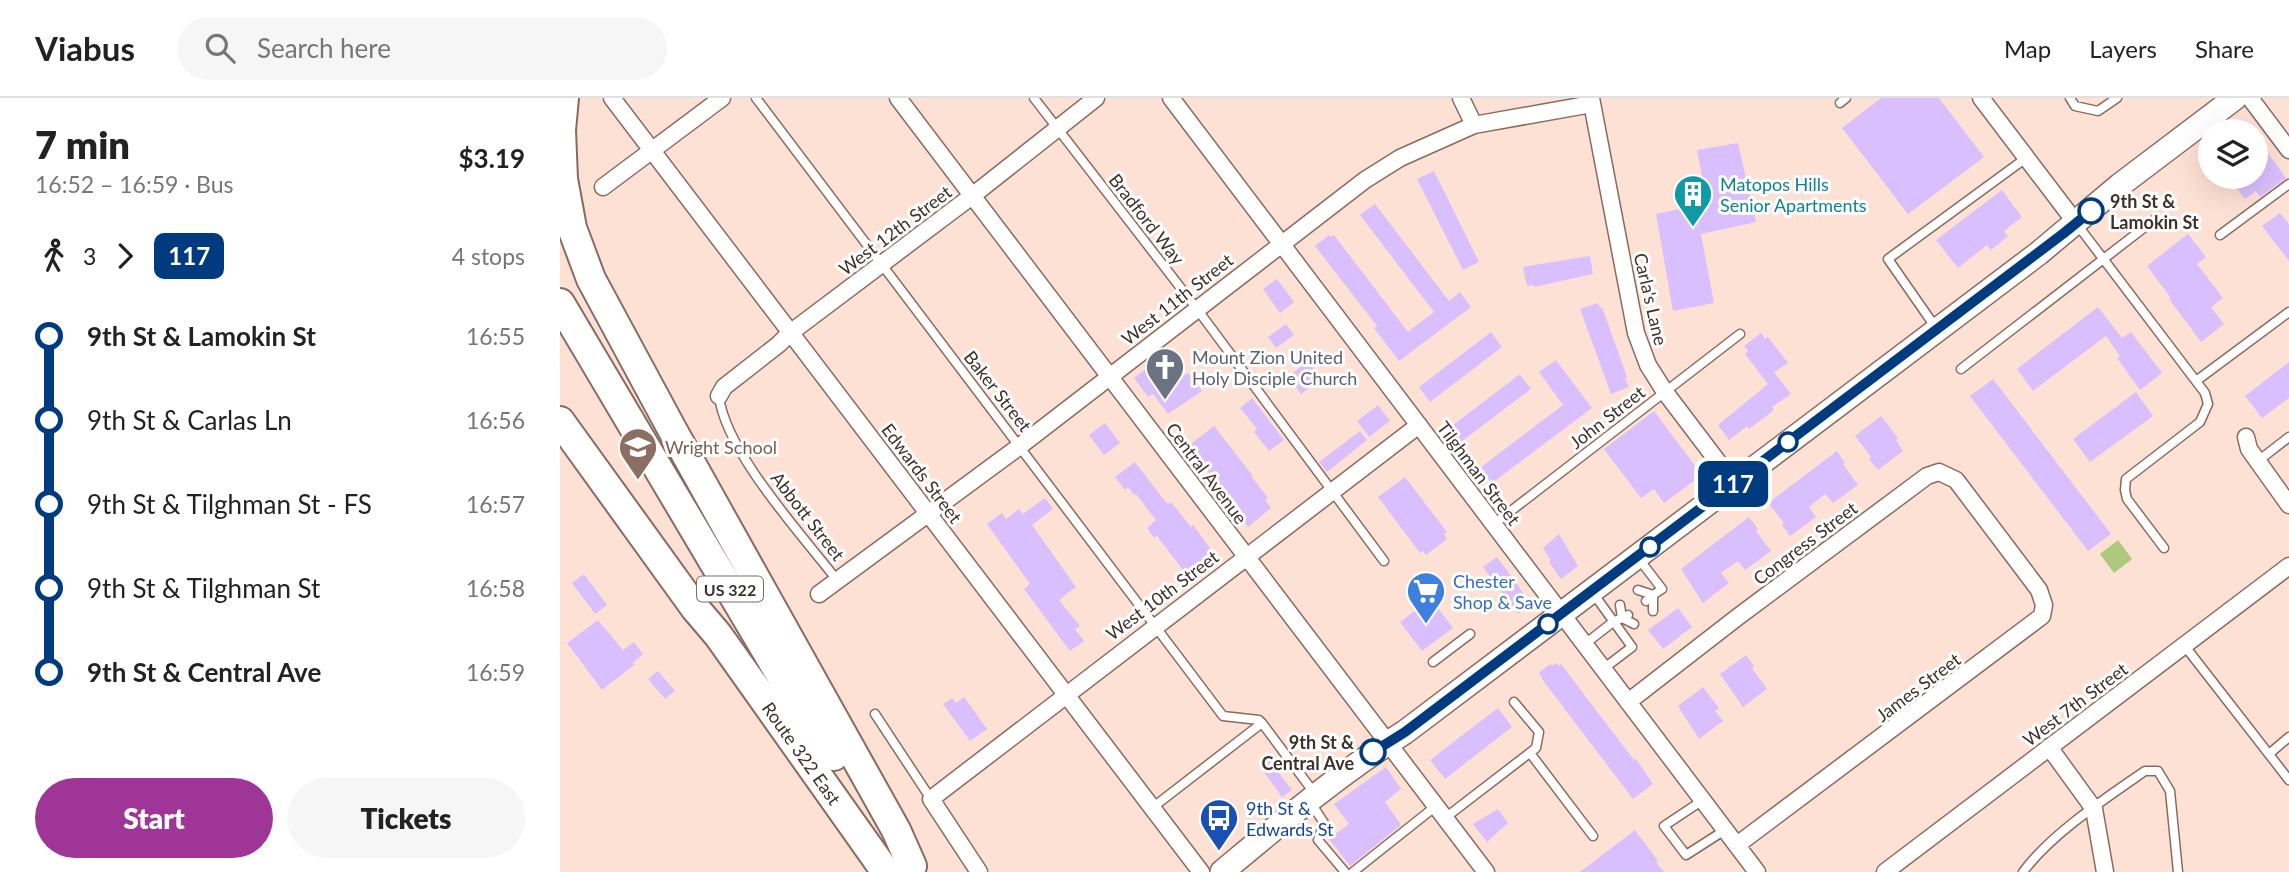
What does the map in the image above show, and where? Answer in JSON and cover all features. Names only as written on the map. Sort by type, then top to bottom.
[{"type":"highway","points":[[564,98],[561,130],[563,179],[572,228],[591,279],[686,455],[896,830],[905,870]]},
{"type":"highway","name":"US 322","points":[[560,303],[783,679],[876,820],[905,870]]},
{"type":"highway","points":[[560,400],[701,604],[718,635]]},
{"type":"highway","name":"US 322","points":[[560,421],[718,635]]},
{"type":"highway","name":"Route 322 East","points":[[718,635],[905,870]]},
{"type":"main road","points":[[1222,872],[1313,798],[1562,614],[1937,330],[2235,98]]},
{"type":"street","name":"Edwards Street","points":[[612,98],[1201,872]]},
{"type":"street","points":[[603,187],[722,98]]},
{"type":"street","name":"Central Avenue","points":[[898,98],[1486,872]]},
{"type":"street","name":"West 12th Street","points":[[719,396],[724,387],[779,344],[790,332],[972,196],[1096,98]]},
{"type":"street","name":"Tilghman Street","points":[[1171,98],[1757,872]]},
{"type":"street","points":[[1461,98],[1474,125]]},
{"type":"street","points":[[1981,98],[2076,223]]},
{"type":"street","points":[[2250,98],[2289,150]]},
{"type":"street","name":"West 11th Street","points":[[819,594],[1020,446],[1365,180],[1400,158],[1474,125],[1591,101]]},
{"type":"street","name":"Carla's Lane","points":[[1591,101],[1636,333],[1648,366],[1734,484]]},
{"type":"street","name":"West 10th Street","points":[[931,799],[1419,425]]},
{"type":"street","points":[[2246,437],[2249,449],[2289,505]]},
{"type":"street","name":"Congress Street","points":[[1628,702],[1927,476],[1939,472],[1952,476],[1998,534]]},
{"type":"street","name":"James Street","points":[[1737,845],[2042,616],[2044,605],[2039,590],[1998,534]]},
{"type":"street","name":"West 7th Street","points":[[1885,872],[2289,566]]},
{"type":"street","points":[[2049,747],[2094,809],[2105,872]]},
{"type":"street","points":[[931,799],[979,872]]},
{"type":"lane","name":"Baker Street","points":[[756,98],[1223,716],[1259,720],[1262,723]]},
{"type":"lane","name":"Bradford Way","points":[[1034,98],[1197,309],[1384,561]]},
{"type":"lane","points":[[2070,98],[2075,106],[2098,111],[2117,98]]},
{"type":"lane","points":[[1937,330],[1888,259],[2026,158]]},
{"type":"lane","points":[[2220,235],[2289,184]]},
{"type":"lane","points":[[1961,369],[2154,220]]},
{"type":"lane","points":[[2076,223],[2205,393],[2208,404],[2200,422],[2126,479],[2124,490],[2127,499],[2164,548]]},
{"type":"lane","points":[[2196,381],[2289,312]]},
{"type":"lane","name":"John Street","points":[[1494,524],[1740,334]]},
{"type":"lane","name":"Abbott Street","points":[[719,396],[721,412],[731,437],[837,580]]},
{"type":"lane","points":[[2257,461],[2289,437]]},
{"type":"lane","points":[[1637,557],[1662,589],[1649,598]]},
{"type":"lane","points":[[1638,590],[1649,598],[1653,611]]},
{"type":"lane","points":[[1592,591],[1632,647],[1603,668]]},
{"type":"lane","points":[[1620,605],[1625,617],[1634,624]]},
{"type":"lane","points":[[1585,644],[1613,622],[1625,617]]},
{"type":"lane","points":[[1433,662],[1470,634]]},
{"type":"lane","points":[[2184,645],[2289,780]]},
{"type":"lane","points":[[1353,872],[1536,748],[1539,732],[1514,702]]},
{"type":"lane","points":[[875,714],[931,799]]},
{"type":"lane","points":[[1152,808],[1262,723],[1313,798],[1324,823],[1318,840],[1345,872]]},
{"type":"lane","points":[[2269,754],[2289,737]]},
{"type":"lane","points":[[1530,753],[1593,836]]},
{"type":"lane","points":[[2023,872],[2050,843],[2145,771],[2158,771],[2170,792],[2178,872]]},
{"type":"lane","points":[[1703,800],[1664,827],[1686,855],[1725,830]]},
{"type":"green space","points":[[2118,540],[2132,559],[2114,573],[2100,554]]},
{"type":"building","points":[[1881,98],[1939,98],[1984,157],[1908,214],[1842,128]]},
{"type":"building","name":"Matopos Hills Senior Apartments","points":[[1738,143],[1756,222],[1701,234],[1714,303],[1673,311],[1656,214],[1707,203],[1697,150]]},
{"type":"building","points":[[2268,153],[2286,178],[2260,197],[2256,191],[2245,199],[2237,189],[2268,189]]},
{"type":"building","points":[[1434,171],[1479,262],[1463,270],[1417,179]]},
{"type":"building","points":[[2002,190],[2022,217],[2004,231],[2008,236],[1991,250],[1987,245],[1958,268],[1936,240]]},
{"type":"building","points":[[1375,204],[1449,301],[1460,292],[1471,307],[1399,361],[1374,328],[1377,326],[1315,246],[1329,235],[1334,235],[1408,332],[1434,312],[1360,215]]},
{"type":"building","points":[[2280,213],[2289,224],[2289,261],[2262,226]]},
{"type":"building","points":[[2188,234],[2206,257],[2197,264],[2223,298],[2211,307],[2224,324],[2201,342],[2147,266]]},
{"type":"building","points":[[1590,256],[1593,274],[1534,287],[1527,286],[1523,267]]},
{"type":"building","points":[[1277,279],[1294,302],[1280,313],[1263,289]]},
{"type":"building","points":[[1598,303],[1600,308],[1602,307],[1629,387],[1611,394],[1580,309]]},
{"type":"building","points":[[2098,307],[2122,338],[2131,332],[2162,373],[2140,390],[2117,358],[2120,356],[2106,336],[2033,391],[2017,369]]},
{"type":"building","points":[[1286,324],[1294,335],[1276,348],[1268,337]]},
{"type":"building","points":[[1491,332],[1502,347],[1430,402],[1419,387]]},
{"type":"building","points":[[1761,333],[1765,339],[1768,337],[1788,363],[1774,372],[1791,394],[1772,407],[1774,410],[1749,429],[1747,426],[1729,440],[1718,425],[1768,384],[1745,354],[1748,351],[1744,346]]},
{"type":"building","points":[[1159,359],[1162,362],[1165,359],[1180,378],[1188,373],[1202,391],[1168,414],[1153,394],[1148,397],[1134,378]]},
{"type":"building","points":[[1556,360],[1592,408],[1492,483],[1480,468],[1563,405],[1539,372]]},
{"type":"building","points":[[1308,361],[1321,378],[1301,394],[1288,377]]},
{"type":"building","points":[[2289,362],[2289,398],[2262,418],[2245,396]]},
{"type":"building","points":[[1520,374],[1531,389],[1461,442],[1449,428]]},
{"type":"building","points":[[1993,379],[2111,534],[2088,551],[1970,396]]},
{"type":"building","points":[[2136,392],[2153,416],[2090,462],[2073,439]]},
{"type":"building","points":[[1252,398],[1284,440],[1269,451],[1254,432],[1257,429],[1240,408]]},
{"type":"building","points":[[1378,405],[1390,421],[1369,437],[1357,421]]},
{"type":"building","points":[[1654,411],[1702,475],[1664,503],[1654,489],[1641,498],[1604,449]]},
{"type":"building","points":[[1881,416],[1898,438],[1896,440],[1903,451],[1878,470],[1855,436]]},
{"type":"building","points":[[1105,423],[1120,443],[1104,455],[1089,435]]},
{"type":"building","points":[[1214,426],[1268,498],[1265,500],[1271,508],[1248,527],[1235,509],[1239,506],[1221,485],[1219,486],[1188,446]]},
{"type":"building","points":[[1360,431],[1367,440],[1327,472],[1319,462]]},
{"type":"building","points":[[1837,451],[1858,485],[1833,503],[1825,494],[1809,507],[1816,517],[1790,536],[1782,525],[1784,523],[1768,503]]},
{"type":"building","points":[[1135,462],[1161,496],[1168,504],[1171,502],[1191,527],[1193,525],[1214,553],[1202,562],[1204,570],[1196,566],[1186,574],[1157,536],[1154,538],[1147,528],[1156,520],[1136,494],[1128,487],[1125,490],[1115,477]]},
{"type":"building","points":[[1405,477],[1447,532],[1444,534],[1447,539],[1426,555],[1423,551],[1420,553],[1378,497]]},
{"type":"building","points":[[1045,498],[1053,509],[1032,525],[1076,587],[1059,600],[1080,626],[1075,629],[1084,641],[1070,651],[1024,589],[1030,584],[987,524],[1002,513],[1006,519],[1019,509],[1023,514]]},
{"type":"building","points":[[1749,517],[1771,551],[1745,570],[1738,561],[1721,573],[1729,583],[1703,603],[1681,569]]},
{"type":"building","points":[[1559,534],[1578,566],[1561,579],[1543,548]]},
{"type":"building","points":[[1497,557],[1532,605],[1518,614],[1483,567]]},
{"type":"building","points":[[584,574],[607,605],[595,614],[572,583]]},
{"type":"building","name":"Chester Shop & Save","points":[[1431,599],[1453,628],[1422,651],[1400,622]]},
{"type":"building","points":[[1678,608],[1692,627],[1663,649],[1648,630]]},
{"type":"building","points":[[598,620],[623,650],[634,642],[643,654],[634,665],[602,690],[567,643]]},
{"type":"building","points":[[1746,655],[1767,689],[1743,707],[1720,674]]},
{"type":"building","points":[[1556,663],[1558,666],[1561,664],[1653,784],[1633,799],[1542,679],[1539,673],[1550,664],[1552,666]]},
{"type":"building","points":[[658,671],[675,691],[665,699],[648,679]]},
{"type":"building","points":[[1703,687],[1719,708],[1715,711],[1723,721],[1699,739],[1678,706]]},
{"type":"building","points":[[964,697],[987,729],[970,741],[943,704],[952,698],[956,703]]},
{"type":"building","points":[[1498,708],[1512,727],[1445,779],[1430,760]]},
{"type":"building","points":[[1269,760],[1292,790],[1282,797],[1260,767]]},
{"type":"building","points":[[1386,767],[1401,789],[1385,802],[1401,825],[1350,866],[1329,839],[1349,824],[1334,804]]},
{"type":"building","points":[[1498,809],[1508,823],[1487,842],[1473,824]]},
{"type":"building","points":[[1635,830],[1664,872],[1580,872]]},
{"type":"bus line","name":"117","points":[[1373,752],[1405,732],[1579,601],[2091,211]]},
{"type":"place","name":"9th St & Lamokin St","points":[[2091,211]]},
{"type":"place","name":"Matopos Hills Senior Apartments","points":[[1693,228]]},
{"type":"place","name":"Mount Zion United Holy Disciple Church","points":[[1165,401]]},
{"type":"place","name":"Wright School","points":[[638,481]]},
{"type":"place","name":"Chester Shop & Save","points":[[1426,625]]},
{"type":"place","name":"9th St & Central Ave","points":[[1373,752]]},
{"type":"place","name":"9th St & Edwards St","points":[[1219,852]]}]
